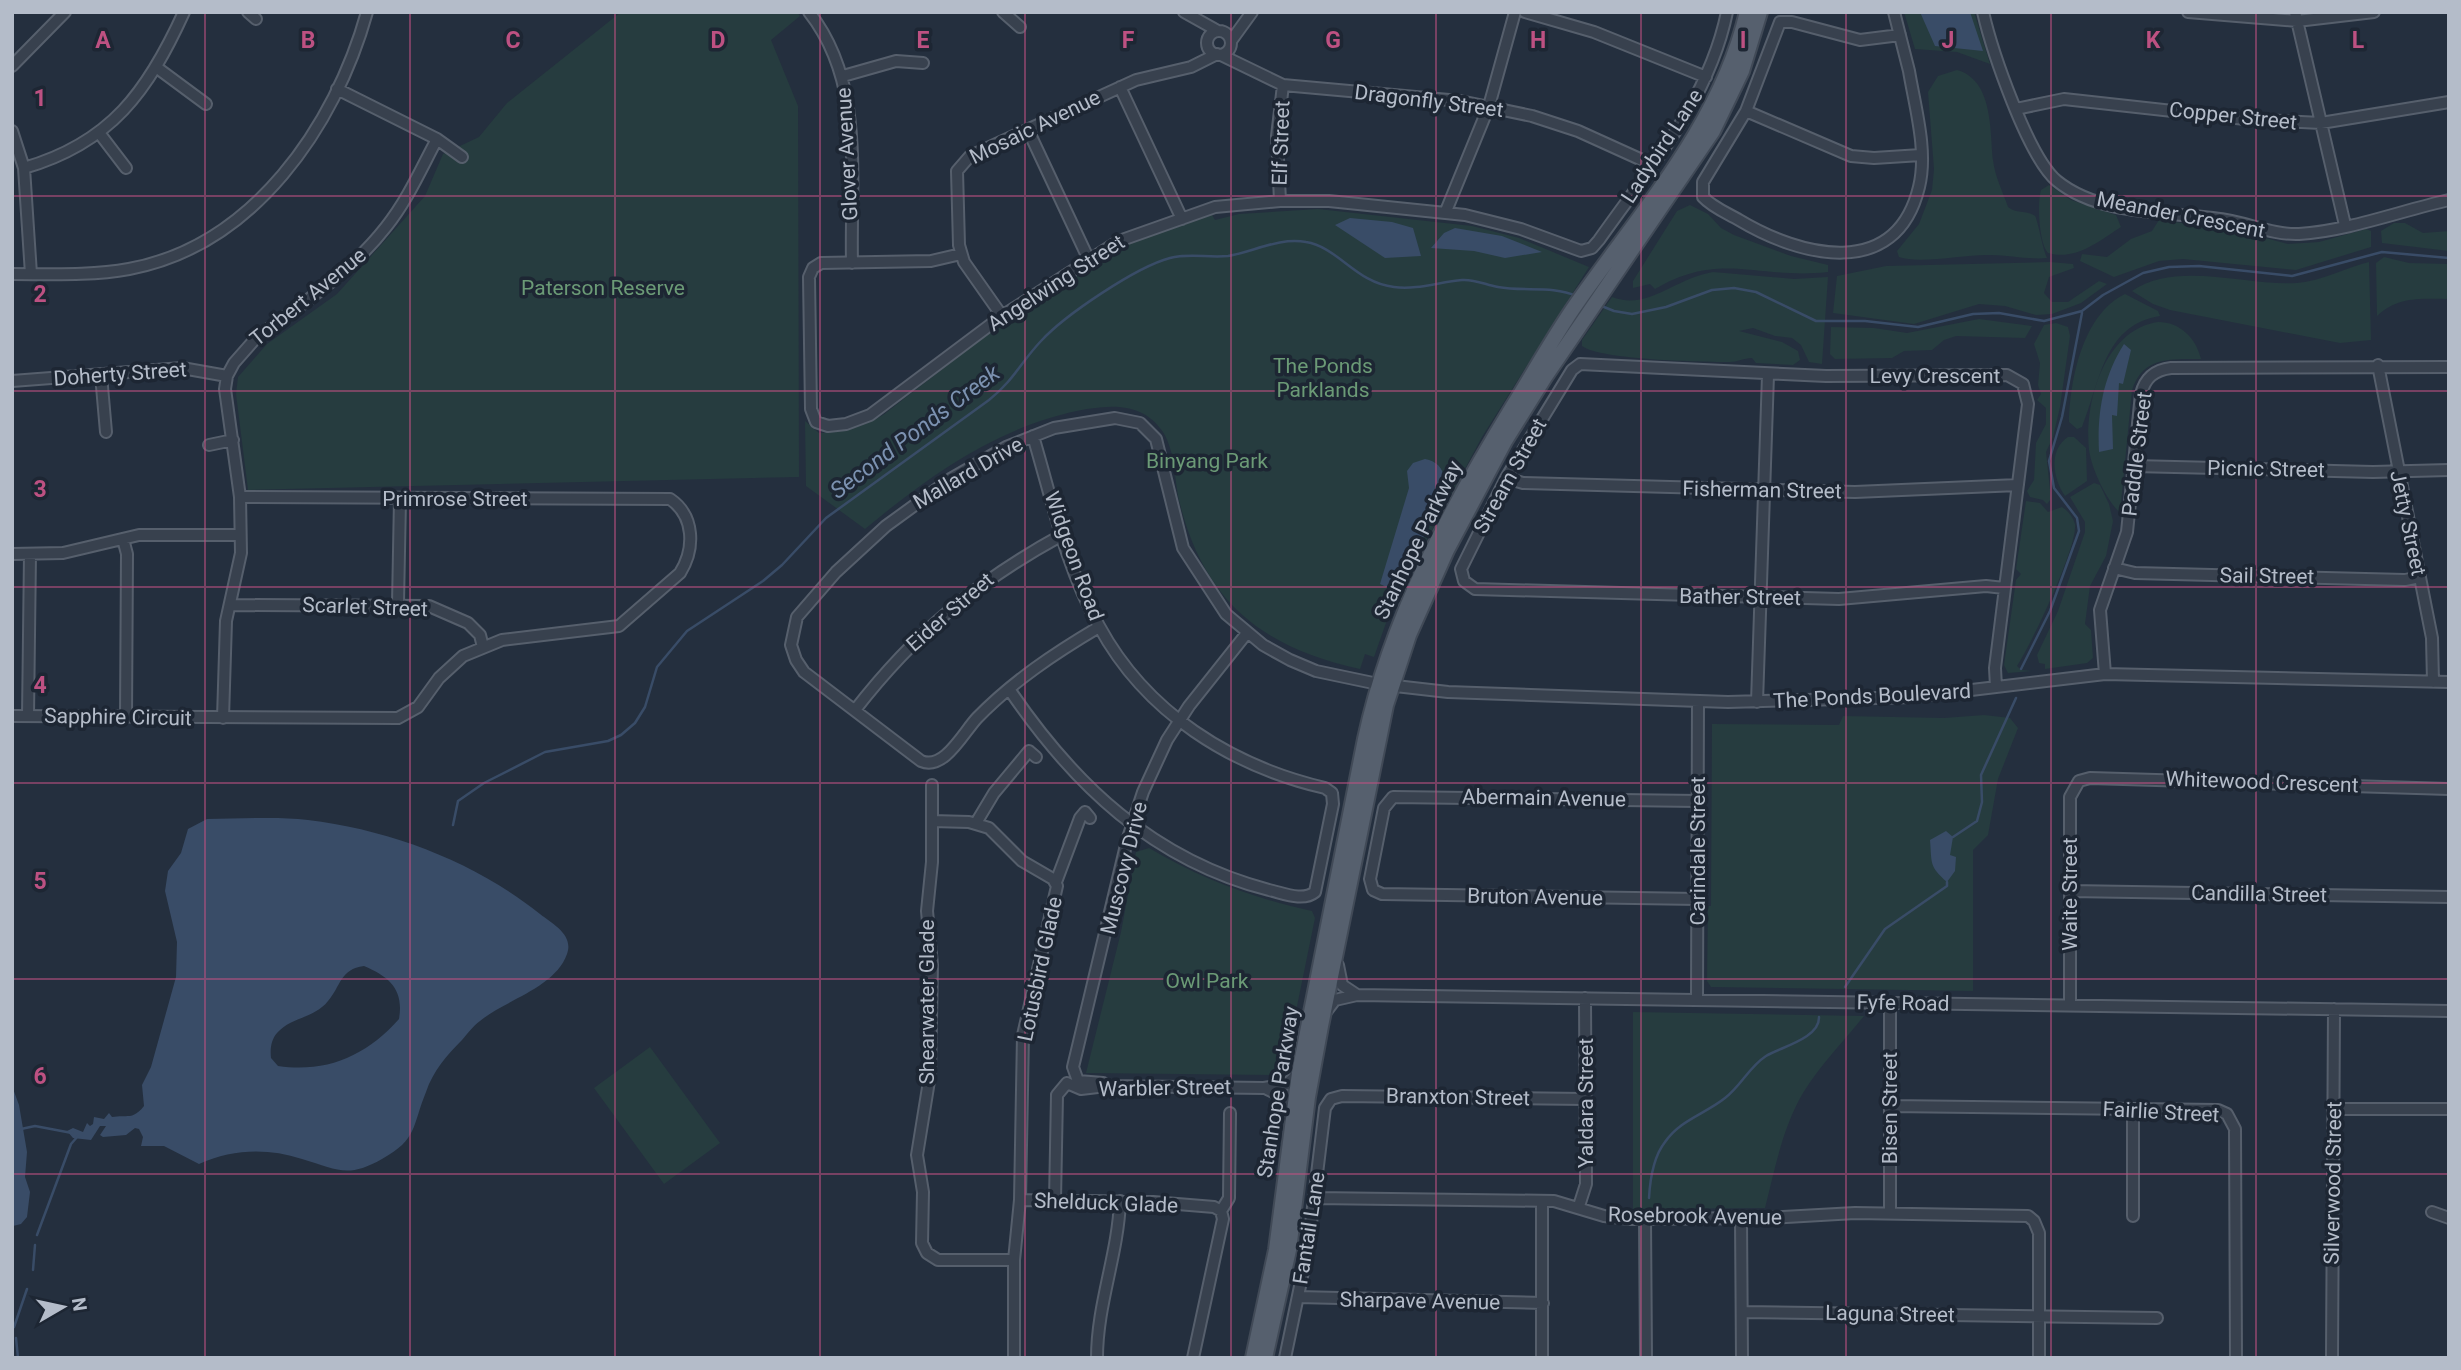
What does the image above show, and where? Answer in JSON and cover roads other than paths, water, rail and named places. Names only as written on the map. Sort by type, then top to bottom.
[{"type":"main road","name":"Stanhope Parkway","points":[[1265,1358],[1289,1250],[1308,1097],[1385,686],[1447,550],[1505,441],[1590,310],[1600,283],[1709,115],[1730,69],[1747,12]]},
{"type":"main road","name":"Stanhope Parkway","points":[[1252,1358],[1276,1250],[1300,1073],[1397,627],[1421,572],[1481,459],[1576,304],[1600,283],[1713,131],[1742,71],[1760,12]]},
{"type":"street","points":[[12,66],[65,12]]},
{"type":"street","points":[[24,168],[63,154],[100,134],[123,111],[156,67],[184,12]]},
{"type":"street","points":[[12,274],[128,269],[168,257],[218,234],[248,211],[281,177],[318,125],[356,48],[367,12]]},
{"type":"street","name":"Glover Avenue","points":[[809,12],[829,42],[843,76],[849,120],[852,263]]},
{"type":"street","points":[[1003,12],[1020,27]]},
{"type":"street","points":[[1446,211],[1489,106],[1515,12]]},
{"type":"street","points":[[1525,12],[1594,32],[1706,77]]},
{"type":"street","name":"Ladybird Lane","points":[[1568,248],[1585,251],[1596,245],[1685,118],[1706,77],[1727,12]]},
{"type":"street","points":[[1894,12],[1900,35],[1909,71],[1921,155],[1919,190],[1907,216],[1882,240],[1849,254],[1823,254],[1784,243],[1705,200],[1701,192],[1703,182],[1746,111],[1780,22],[1792,22],[1860,40],[1900,35]]},
{"type":"street","name":"Meander Crescent","points":[[1983,12],[2016,109],[2045,169],[2075,193],[2095,200],[2230,221],[2284,234],[2314,233],[2449,200]]},
{"type":"street","points":[[2188,12],[2296,16],[2374,12]]},
{"type":"street","points":[[1188,15],[1220,31],[1231,43],[1242,65]]},
{"type":"street","name":"Dragonfly Street","points":[[1188,15],[1219,54],[1283,85],[1489,106],[1560,124],[1653,165]]},
{"type":"street","points":[[1188,66],[1220,31],[1249,15]]},
{"type":"street","points":[[1219,54],[1231,43],[1249,15]]},
{"type":"street","points":[[2296,16],[2345,225]]},
{"type":"street","name":"Mosaic Avenue","points":[[1002,316],[961,254],[957,179],[960,165],[970,156],[1120,87],[1191,67],[1219,54]]},
{"type":"street","points":[[843,76],[896,61],[923,63]]},
{"type":"street","points":[[156,67],[206,104]]},
{"type":"street","name":"Elf Street","points":[[1280,201],[1277,136],[1283,85]]},
{"type":"street","points":[[1120,87],[1182,219]]},
{"type":"street","points":[[337,89],[437,139],[462,157]]},
{"type":"street","name":"Copper Street","points":[[2016,109],[2050,99],[2073,99],[2245,119],[2321,123],[2449,102]]},
{"type":"street","points":[[1746,111],[1851,156],[1874,158],[1921,155]]},
{"type":"street","points":[[1028,130],[1089,260]]},
{"type":"street","points":[[12,131],[24,168],[31,274]]},
{"type":"street","points":[[100,134],[126,168]]},
{"type":"street","name":"Torbert Avenue","points":[[227,376],[244,349],[256,338],[340,276],[370,247],[402,205],[437,139]]},
{"type":"street","name":"Angelwing Street","points":[[852,263],[821,263],[810,271],[811,409],[816,422],[823,425],[838,426],[870,415],[1002,316],[1131,235],[1215,207],[1314,200],[1446,211],[1521,229],[1568,248]]},
{"type":"street","points":[[852,263],[931,261],[961,254]]},
{"type":"street","name":"Levy Crescent","points":[[1580,364],[1768,375],[2014,377],[2023,384],[2028,398],[1995,668],[1996,687]]},
{"type":"street","name":"Stream Street","points":[[1475,589],[1464,581],[1461,569],[1506,478],[1572,370],[1580,364]]},
{"type":"street","name":"Paddle Street","points":[[2105,674],[2100,610],[2127,532],[2142,388],[2148,378],[2159,371],[2378,365],[2449,367]]},
{"type":"street","name":"Jetty Street","points":[[2378,365],[2432,638],[2433,682]]},
{"type":"street","name":"Doherty Street","points":[[12,382],[182,368],[227,376]]},
{"type":"street","points":[[101,375],[106,432]]},
{"type":"street","points":[[1757,702],[1768,375]]},
{"type":"street","points":[[223,718],[224,638],[239,569],[240,535],[240,497],[225,389],[227,376]]},
{"type":"street","name":"Mallard Drive","points":[[1009,689],[977,718],[944,757],[933,764],[921,761],[799,666],[791,645],[797,617],[852,557],[903,512],[967,468],[1032,436],[1064,425],[1115,418],[1132,420],[1152,433],[1163,458],[1173,517],[1183,548],[1226,614],[1247,634],[1303,665],[1385,686]]},
{"type":"street","name":"Widgeon Road","points":[[1032,436],[1078,580],[1099,626],[1140,684],[1180,721],[1208,742],[1244,762],[1329,790],[1334,801],[1317,887],[1311,895],[1301,897],[1250,884],[1192,862],[1132,824]]},
{"type":"street","points":[[209,445],[233,440]]},
{"type":"street","name":"Picnic Street","points":[[2134,466],[2449,470]]},
{"type":"street","name":"Fisherman Street","points":[[1506,478],[1523,483],[1763,492],[1855,492],[2018,485]]},
{"type":"street","name":"Primrose Street","points":[[240,497],[670,499]]},
{"type":"street","points":[[398,604],[400,499]]},
{"type":"street","name":"Sapphire Circuit","points":[[12,716],[398,718],[418,706],[446,669],[483,646],[502,640],[608,628],[625,622],[671,583],[687,563],[691,538],[687,516],[670,499]]},
{"type":"street","points":[[12,554],[62,553],[151,534],[240,535]]},
{"type":"street","name":"Eider Street","points":[[855,710],[887,669],[956,603],[1010,564],[1062,535]]},
{"type":"street","points":[[123,539],[127,554],[126,717]]},
{"type":"street","points":[[28,716],[30,554]]},
{"type":"street","name":"Sail Street","points":[[2115,568],[2135,573],[2398,579],[2420,577]]},
{"type":"street","name":"Bather Street","points":[[1475,589],[1855,599],[1986,586],[2004,588]]},
{"type":"street","name":"Scarlet Street","points":[[230,605],[429,606],[452,614],[480,635],[483,646]]},
{"type":"street","points":[[1099,626],[1041,663],[1009,689],[1037,731],[1066,766],[1132,824]]},
{"type":"street","name":"Muscovy Drive","points":[[1106,1086],[1076,1079],[1073,1067],[1132,824],[1155,766],[1180,721],[1201,689],[1247,634]]},
{"type":"street","name":"The Ponds Boulevard","points":[[1385,686],[1448,692],[1757,702],[1888,699],[2105,674],[2449,682]]},
{"type":"street","name":"Carindale Street","points":[[1697,1000],[1698,701]]},
{"type":"street","points":[[932,821],[976,823],[994,793],[1029,751],[1036,757]]},
{"type":"street","name":"Whitewood Crescent","points":[[2076,784],[2090,778],[2449,789]]},
{"type":"street","name":"Waite Street","points":[[2070,1005],[2070,797],[2076,784]]},
{"type":"street","name":"Shearwater Glade","points":[[932,785],[927,911],[932,965],[930,1075],[917,1155],[923,1192],[922,1243],[927,1254],[938,1259],[1014,1260]]},
{"type":"street","name":"Abermain Avenue","points":[[1373,890],[1370,879],[1384,808],[1390,798],[1698,801]]},
{"type":"street","points":[[1056,882],[1078,821],[1085,812],[1090,818]]},
{"type":"street","name":"Lotusbird Glade","points":[[976,823],[992,830],[1021,861],[1056,882],[1057,894],[1023,1035],[1020,1200]]},
{"type":"street","name":"Bruton Avenue","points":[[1373,890],[1382,894],[1698,899]]},
{"type":"street","name":"Candilla Street","points":[[2070,891],[2449,897]]},
{"type":"street","points":[[1342,920],[1344,932],[1338,977],[1344,988],[1357,995]]},
{"type":"street","name":"Fyfe Road","points":[[1323,1017],[1335,1000],[1357,995],[2449,1011]]},
{"type":"street","name":"Yaldara Street","points":[[1579,1206],[1586,1184],[1585,998]]},
{"type":"street","name":"Bisen Street","points":[[1890,1003],[1890,1213]]},
{"type":"street","name":"Silverwood Street","points":[[2332,1358],[2334,1009]]},
{"type":"street","name":"Muscovy Drive","points":[[1055,1200],[1056,1100],[1058,1091],[1067,1083],[1066,1068],[1076,1047]]},
{"type":"street","name":"Warbler Street","points":[[1067,1083],[1081,1089],[1106,1086],[1264,1088],[1287,1084],[1300,1073]]},
{"type":"street","points":[[1264,1088],[1278,1091],[1287,1101],[1284,1150],[1288,1160]]},
{"type":"street","name":"Branxton Street","points":[[1331,1099],[1342,1096],[1585,1099]]},
{"type":"street","name":"Fantail Lane","points":[[1285,1358],[1315,1198],[1325,1108],[1331,1099]]},
{"type":"street","name":"Fairlie Street","points":[[1890,1106],[2218,1110],[2232,1120],[2236,1358]]},
{"type":"street","points":[[2133,1109],[2133,1216]]},
{"type":"street","points":[[2335,1110],[2449,1110]]},
{"type":"street","points":[[1193,1358],[1223,1219],[1221,1211],[1229,1198],[1230,1113]]},
{"type":"street","name":"Rosebrook Avenue","points":[[1315,1198],[1542,1201],[1579,1206],[1614,1218],[1645,1219],[1741,1219],[1890,1213],[2021,1215],[2034,1221],[2039,1233],[2039,1315]]},
{"type":"street","name":"Shelduck Glade","points":[[1014,1358],[1014,1260],[1020,1200],[1124,1201],[1214,1207],[1221,1211]]},
{"type":"street","points":[[1097,1358],[1101,1308],[1124,1201]]},
{"type":"street","points":[[1104,1358],[1109,1303],[1125,1241],[1124,1201]]},
{"type":"street","points":[[1542,1201],[1542,1358]]},
{"type":"street","points":[[2432,1212],[2449,1218]]},
{"type":"street","points":[[1645,1219],[1646,1358]]},
{"type":"street","points":[[1741,1219],[1742,1358]]},
{"type":"street","name":"Sharpave Avenue","points":[[1298,1297],[1543,1303]]},
{"type":"street","name":"Laguna Street","points":[[1742,1312],[2157,1318]]},
{"type":"street","points":[[2039,1315],[2039,1358]]},
{"type":"water","points":[[1920,12],[1970,12],[1983,51],[1935,46]]},
{"type":"water","points":[[1350,218],[1392,222],[1413,228],[1421,256],[1385,258],[1335,225]]},
{"type":"water","points":[[1455,228],[1502,236],[1542,252],[1505,258],[1474,251],[1431,248],[1444,233]]},
{"type":"water","points":[[2124,344],[2131,350],[2123,384],[2119,383],[2117,416],[2112,415],[2113,449],[2099,452],[2099,423],[2106,382]]},
{"type":"water","points":[[1425,459],[1436,463],[1442,471],[1443,481],[1439,492],[1442,502],[1395,591],[1380,584],[1409,488],[1407,471],[1413,463]]},
{"type":"water","points":[[207,819],[296,819],[339,825],[401,840],[460,864],[515,895],[561,931],[568,941],[567,954],[561,966],[541,985],[477,1023],[432,1077],[408,1138],[394,1152],[360,1169],[333,1169],[289,1155],[263,1152],[225,1155],[199,1164],[164,1146],[141,1146],[143,1137],[139,1129],[135,1128],[126,1135],[103,1137],[100,1135],[106,1126],[100,1126],[91,1140],[73,1138],[67,1131],[73,1128],[83,1132],[87,1123],[90,1126],[93,1124],[94,1117],[104,1119],[109,1113],[112,1117],[133,1115],[144,1106],[142,1085],[151,1067],[176,977],[177,942],[165,891],[168,871],[181,853],[188,829]],"holes":[[[364,966],[388,980],[397,992],[399,1019],[373,1043],[344,1059],[313,1067],[278,1066],[271,1058],[272,1042],[277,1033],[323,1007],[345,974]]]},
{"type":"water","points":[[1946,831],[1953,837],[1950,855],[1956,857],[1955,871],[1947,882],[1932,864],[1930,840]]},
{"type":"water","points":[[12,1086],[19,1105],[27,1152],[25,1177],[30,1192],[27,1217],[21,1224],[13,1226]]},
{"type":"waterway","name":"Second Ponds Creek","points":[[453,825],[458,801],[484,783],[545,752],[608,741],[621,735],[635,723],[645,707],[657,667],[687,631],[763,581],[782,565],[826,518],[989,400],[1041,341],[1066,318],[1139,271],[1170,258],[1228,256],[1276,243],[1296,241],[1317,245],[1369,279],[1394,287],[1467,280],[1498,287],[1557,291],[1577,296]]},
{"type":"waterway","name":"Second Ponds Creek","points":[[1599,305],[1632,314],[1666,307],[1712,290],[1734,288],[1756,292],[1816,321],[1865,321],[1918,327],[1973,314],[1999,313],[2044,321],[2082,311],[2103,295],[2143,273],[2169,267],[2199,266],[2292,276],[2382,252],[2449,258]]},
{"type":"waterway","points":[[2021,669],[2050,611],[2079,531],[2077,518],[2054,488],[2049,461],[2062,417],[2082,313]]},
{"type":"waterway","points":[[1953,837],[1977,821],[1982,802],[1981,775],[2016,698]]},
{"type":"waterway","points":[[1845,987],[1885,929],[1947,886],[1947,882]]},
{"type":"waterway","points":[[1649,1198],[1655,1161],[1671,1134],[1725,1098],[1766,1056],[1807,1036],[1818,1024],[1819,1017]]},
{"type":"waterway","name":"Second Ponds Creek","points":[[21,1129],[35,1126],[72,1133]]},
{"type":"waterway","points":[[37,1235],[71,1144],[78,1136]]},
{"type":"waterway","points":[[33,1270],[35,1245]]},
{"type":"waterway","points":[[14,1327],[27,1289]]},
{"type":"waterway","points":[[16,1338],[18,1358]]},
{"type":"park label","name":"Paterson Reserve","points":[[603,288]]},
{"type":"park label","name":"The Ponds Parklands","points":[[1323,378]]},
{"type":"park label","name":"Binyang Park","points":[[1207,461]]},
{"type":"park label","name":"Owl Park","points":[[1207,981]]}]
